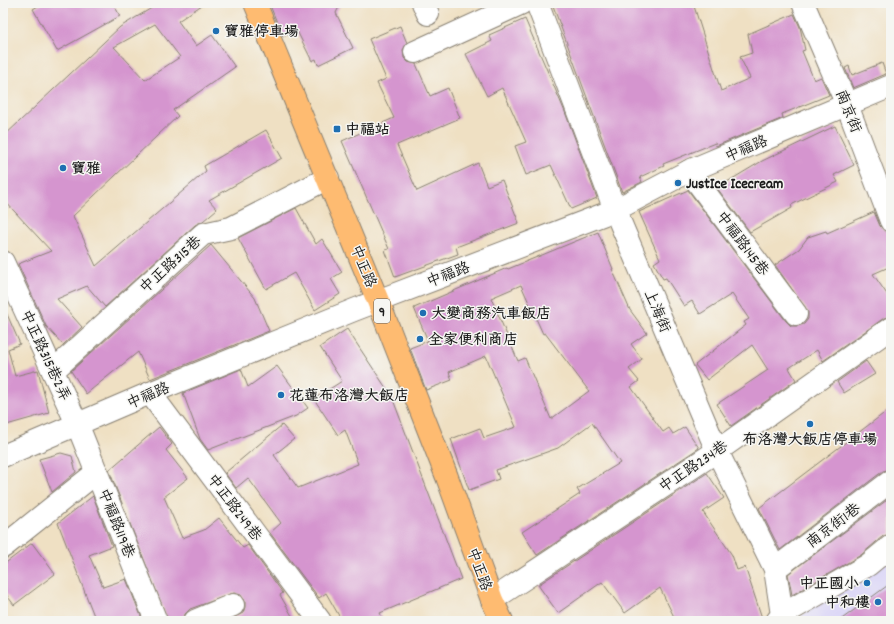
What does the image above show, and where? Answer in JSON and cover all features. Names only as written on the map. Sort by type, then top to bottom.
[{"type":"main road","name":"中正路","points":[[255,3],[378,301],[447,477],[492,600],[502,621]]},
{"type":"street","points":[[415,52],[522,3]]},
{"type":"street","name":"上海街","points":[[538,3],[615,210],[717,451],[775,569],[780,618]]},
{"type":"street","name":"南京街","points":[[803,3],[847,105],[891,220]]},
{"type":"street","name":"中福路","points":[[3,456],[78,426],[150,393],[378,301],[615,210],[689,171],[891,86]]},
{"type":"street","name":"中福路145巷","points":[[689,171],[796,314]]},
{"type":"street","name":"中正路315巷","points":[[53,371],[203,234],[231,228],[328,178]]},
{"type":"street","name":"中正路315巷2弄","points":[[3,262],[78,426]]},
{"type":"street","name":"中正路234巷","points":[[492,600],[717,451],[891,328]]},
{"type":"street","name":"中正路249巷","points":[[150,393],[320,621]]},
{"type":"street","name":"中福路119巷","points":[[78,426],[156,621]]},
{"type":"street","points":[[3,547],[97,472]]},
{"type":"street","name":"南京街1巷","points":[[775,569],[891,481]]},
{"type":"street","points":[[780,618],[868,565],[891,546]]},
{"type":"street","points":[[195,621],[233,606]]},
{"type":"shaded area","name":"中正國小","points":[[891,545],[891,621],[794,621]]},
{"type":"building","points":[[43,3],[113,3],[120,16],[57,51],[33,9]]},
{"type":"building","points":[[160,3],[205,3],[178,21],[196,46],[212,35],[235,67],[173,110],[178,116],[73,216],[96,266],[206,171],[204,166],[266,130],[282,158],[209,200],[217,209],[203,221],[195,225],[105,307],[87,286],[57,299],[82,327],[63,345],[46,326],[18,264],[51,251],[3,199],[3,137],[120,27]],"holes":[[[155,24],[180,57],[145,80],[114,47]]]},
{"type":"building","points":[[269,3],[341,3],[336,13],[353,48],[318,65],[316,59],[312,61],[297,31],[283,37]]},
{"type":"building","points":[[552,3],[693,3],[721,91],[750,78],[740,57],[752,53],[748,34],[794,14],[800,27],[805,50],[802,51],[814,80],[821,77],[829,95],[782,114],[783,118],[716,146],[715,143],[663,164],[664,166],[640,177],[642,182],[622,192]]},
{"type":"building","points":[[525,19],[565,112],[597,198],[571,209],[551,165],[526,175],[515,146],[526,142],[502,88],[487,96],[466,54],[492,41],[489,35]]},
{"type":"building","points":[[400,26],[407,43],[403,50],[404,58],[408,62],[416,64],[430,96],[448,88],[460,118],[397,145],[417,191],[478,163],[487,186],[502,180],[519,223],[456,247],[458,254],[395,277],[385,250],[389,249],[342,141],[394,118],[377,83],[386,79],[369,39]]},
{"type":"building","points":[[882,63],[886,74],[853,88],[845,68],[849,66],[852,75]]},
{"type":"building","points":[[835,126],[854,165],[834,175],[838,182],[791,205],[792,208],[750,232],[717,188],[762,161]]},
{"type":"building","points":[[688,190],[791,326],[804,324],[808,319],[808,312],[775,265],[799,249],[808,237],[826,231],[827,233],[874,212],[880,226],[887,232],[891,241],[891,266],[873,274],[891,300],[891,316],[884,318],[823,361],[817,350],[789,368],[796,380],[731,426],[717,404],[768,370],[752,345],[707,380],[695,365],[746,325],[744,322],[749,319],[732,294],[700,314],[692,301],[684,306],[666,278],[663,279],[654,263],[660,259],[639,212]]},
{"type":"building","points":[[296,208],[316,244],[322,239],[342,272],[331,279],[340,294],[315,310],[294,273],[266,289],[238,238]]},
{"type":"building","points":[[598,232],[630,310],[647,333],[631,344],[642,359],[629,369],[639,381],[631,387],[663,432],[669,428],[673,434],[685,427],[699,448],[537,555],[522,532],[580,494],[577,489],[620,463],[592,423],[558,448],[496,470],[499,479],[469,490],[451,439],[480,428],[484,438],[516,427],[486,356],[449,372],[452,380],[426,390],[410,348],[428,341],[414,308],[507,268],[508,269]],"holes":[[[521,285],[543,334],[545,333],[589,391],[551,419],[525,358],[518,361],[491,298]]]},
{"type":"building","points":[[211,245],[255,298],[269,331],[150,379],[138,352],[86,394],[71,371]]},
{"type":"building","points":[[3,305],[20,344],[8,349],[15,376],[38,370],[49,413],[3,426]]},
{"type":"building","points":[[347,329],[392,397],[461,579],[380,613],[384,621],[342,621],[326,593],[319,598],[270,533],[281,523],[248,478],[236,488],[225,473],[282,425],[294,439],[274,455],[298,488],[358,464],[345,430],[338,435],[314,399],[342,381],[320,347]]},
{"type":"building","points":[[866,361],[875,374],[844,393],[837,382]]},
{"type":"building","points":[[277,366],[308,408],[296,416],[208,450],[200,439],[183,393],[241,369],[248,387]]},
{"type":"building","points":[[891,408],[891,469],[883,471],[780,550],[759,508]]},
{"type":"building","points":[[159,427],[172,444],[166,450],[188,478],[164,497],[182,538],[204,530],[219,518],[243,548],[248,545],[283,593],[280,595],[295,621],[227,621],[243,613],[245,607],[245,601],[241,595],[234,593],[190,609],[185,614],[183,621],[168,621],[109,470]]},
{"type":"building","points":[[61,453],[72,456],[76,472],[52,492],[39,459]]},
{"type":"building","points":[[707,473],[724,498],[703,512],[732,555],[737,570],[745,567],[763,621],[676,621],[660,588],[625,613],[602,582],[558,613],[538,585]]},
{"type":"building","points":[[93,496],[112,546],[89,555],[103,587],[126,579],[143,621],[96,621],[58,523]]},
{"type":"building","points":[[891,497],[891,534],[883,536],[861,555],[792,595],[788,574]]},
{"type":"building","points":[[32,543],[55,574],[14,605],[3,590],[3,565]]},
{"type":"building","name":"中和樓","points":[[891,583],[891,621],[839,621]]},
{"type":"place","name":"寶雅停車場","points":[[216,31]]},
{"type":"place","name":"中福站","points":[[337,129]]},
{"type":"place","name":"寶雅","points":[[63,168]]},
{"type":"place","name":"JustIce Icecream","points":[[678,183]]},
{"type":"place","name":"大變商務汽車飯店","points":[[423,313]]},
{"type":"place","name":"全家便利商店","points":[[420,339]]},
{"type":"place","name":"花蓮布洛灣大飯店","points":[[281,395]]},
{"type":"place","name":"布洛灣大飯店停車場","points":[[810,424]]},
{"type":"place","name":"中正國小","points":[[867,583]]},
{"type":"place","name":"中和樓","points":[[878,602]]}]
